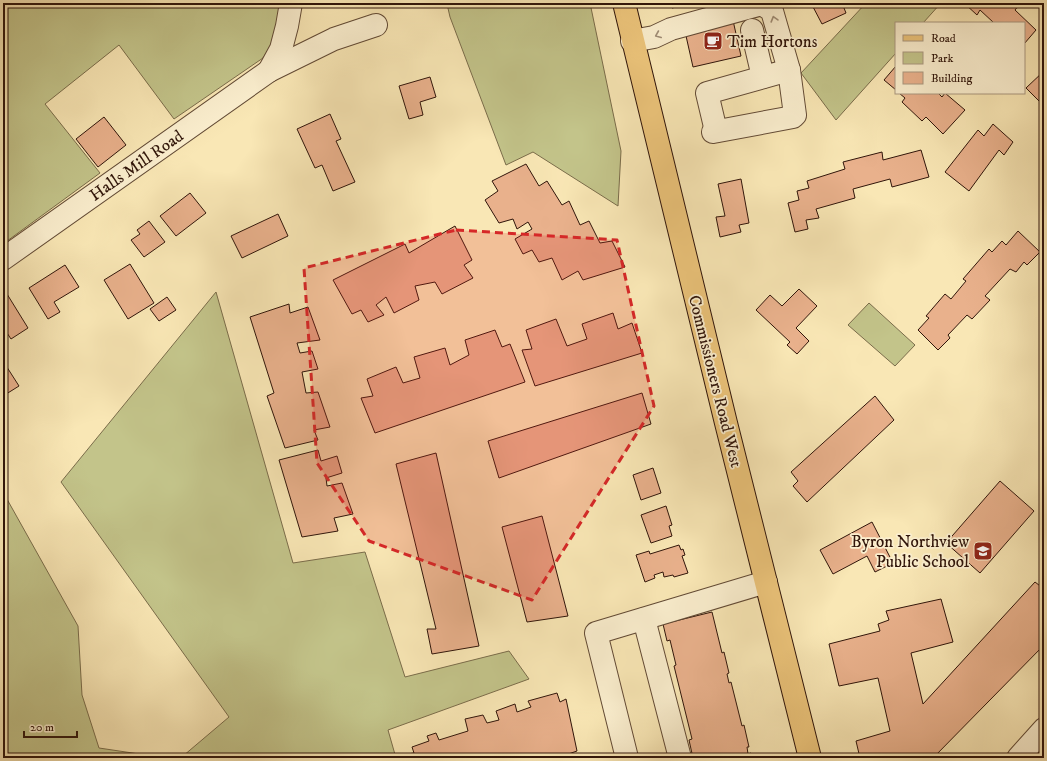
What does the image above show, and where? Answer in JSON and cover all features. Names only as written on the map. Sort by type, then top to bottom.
[{"type":"main road","name":"Commissioners Road West","points":[[624,3],[726,423],[810,758]]},
{"type":"street","name":"Halls Mill Road","points":[[269,70],[281,49],[291,3]]},
{"type":"street","points":[[632,41],[654,37],[671,29],[762,4],[772,11],[789,70],[796,112],[794,117],[714,131],[707,93],[789,70]]},
{"type":"street","name":"Halls Mill Road","points":[[3,259],[269,70],[334,39],[376,25]]},
{"type":"street","points":[[752,30],[764,78]]},
{"type":"street","points":[[627,758],[596,634],[766,582]]},
{"type":"street","points":[[644,619],[680,758]]},
{"type":"street","points":[[1018,758],[1044,729]]},
{"type":"highlighted area","points":[[456,230],[617,240],[654,406],[532,600],[369,541],[317,463],[304,268]]},
{"type":"green space","points":[[3,3],[280,3],[275,39],[263,58],[174,119],[119,45],[45,104],[100,173],[3,244]]},
{"type":"green space","points":[[590,3],[621,151],[618,206],[533,152],[506,165],[450,17],[447,4]]},
{"type":"green space","points":[[866,3],[941,3],[924,22],[895,22],[895,54],[836,120],[801,73]]},
{"type":"green space","points":[[216,292],[293,563],[365,552],[405,677],[509,651],[529,679],[388,730],[396,758],[3,758],[3,492],[78,626],[82,695],[99,748],[146,755],[183,756],[229,717],[61,482]]},
{"type":"green space","points":[[869,303],[915,345],[895,366],[848,325]]},
{"type":"building","points":[[671,3],[694,3],[672,8]]},
{"type":"building","points":[[811,3],[842,3],[846,13],[822,24]]},
{"type":"building","points":[[964,3],[1017,3],[1019,5],[1015,10],[1036,30],[1025,43],[1025,22],[993,22],[980,10],[977,15]]},
{"type":"building","name":"Tim Hortons","points":[[732,16],[741,56],[693,67],[684,27]]},
{"type":"building","points":[[1044,64],[1044,71],[1040,68]]},
{"type":"building","points":[[895,67],[895,89],[884,80]]},
{"type":"building","points":[[1044,71],[1044,106],[1026,88]]},
{"type":"building","points":[[430,77],[436,97],[420,102],[423,115],[409,119],[399,86]]},
{"type":"building","points":[[900,94],[939,94],[942,97],[946,94],[965,110],[943,134],[926,117],[922,121],[902,102],[905,98]]},
{"type":"building","points":[[330,114],[341,139],[336,141],[355,182],[333,191],[322,165],[315,168],[297,129]]},
{"type":"building","points":[[104,117],[126,145],[98,167],[76,139]]},
{"type":"building","points":[[993,124],[1013,142],[1004,155],[999,150],[969,191],[945,172],[978,130],[984,136]]},
{"type":"building","points":[[921,150],[929,177],[892,187],[890,179],[853,189],[855,198],[816,209],[819,218],[806,220],[808,229],[795,232],[788,203],[799,200],[797,191],[809,188],[807,181],[845,169],[843,162],[882,152],[883,160]]},
{"type":"building","points":[[526,164],[539,186],[547,181],[562,205],[569,201],[580,225],[589,221],[600,243],[612,241],[625,267],[583,280],[578,271],[562,280],[552,258],[539,262],[532,250],[523,254],[515,239],[532,229],[528,222],[517,229],[513,219],[499,223],[485,200],[498,191],[492,181]]},
{"type":"building","points":[[741,179],[749,223],[739,225],[741,232],[720,237],[716,217],[725,216],[718,184]]},
{"type":"building","points":[[190,193],[206,213],[176,236],[160,216]]},
{"type":"building","points":[[278,214],[288,236],[242,258],[231,236]]},
{"type":"building","points":[[149,221],[165,242],[144,257],[131,240],[140,234],[137,230]]},
{"type":"building","points":[[455,226],[472,260],[464,265],[473,278],[442,294],[435,282],[415,286],[419,300],[394,313],[386,297],[376,305],[384,315],[368,322],[361,310],[352,314],[333,280],[405,244],[409,253]]},
{"type":"building","points":[[1018,231],[1040,252],[1027,265],[1024,262],[1016,272],[1010,269],[985,296],[990,300],[972,319],[967,315],[948,335],[950,338],[938,350],[918,330],[929,318],[926,316],[945,294],[951,299],[966,281],[963,279],[989,249],[992,252],[1002,241],[1006,245]]},
{"type":"building","points":[[130,264],[154,303],[128,319],[104,280]]},
{"type":"building","points":[[65,265],[79,287],[54,302],[60,312],[48,319],[29,288]]},
{"type":"building","points":[[799,289],[817,306],[796,328],[809,341],[797,354],[787,345],[790,342],[756,310],[770,295],[782,306]]},
{"type":"building","points":[[7,294],[28,328],[11,339],[3,327],[3,297]]},
{"type":"building","points":[[167,297],[176,310],[159,321],[150,309]]},
{"type":"building","points":[[289,304],[290,313],[308,307],[320,340],[297,343],[300,353],[312,351],[318,369],[302,372],[306,393],[318,392],[330,427],[314,430],[318,440],[285,448],[267,396],[274,393],[250,317]]},
{"type":"building","points":[[613,313],[618,329],[632,323],[642,353],[535,386],[522,350],[532,349],[526,330],[556,319],[567,346],[587,339],[582,324]]},
{"type":"building","points":[[495,330],[502,347],[510,344],[525,382],[375,433],[361,398],[373,396],[367,379],[396,367],[403,383],[420,378],[414,357],[445,348],[450,365],[469,355],[465,340]]},
{"type":"building","points":[[3,361],[19,386],[3,396]]},
{"type":"building","points":[[642,393],[651,424],[499,478],[488,441]]},
{"type":"building","points":[[875,396],[894,420],[807,502],[793,486],[798,481],[791,472]]},
{"type":"building","points":[[318,450],[321,461],[337,456],[342,473],[326,478],[327,486],[342,483],[353,514],[334,518],[338,531],[302,537],[279,460]]},
{"type":"building","points":[[436,453],[479,646],[432,654],[427,629],[436,629],[396,464]]},
{"type":"building","points":[[653,468],[661,493],[641,500],[633,475]]},
{"type":"building","points":[[1000,481],[1034,511],[980,573],[946,543]]},
{"type":"building","points":[[666,506],[672,525],[669,526],[672,536],[651,543],[641,515]]},
{"type":"building","points":[[542,516],[568,616],[527,622],[502,527]]},
{"type":"building","points":[[872,522],[893,563],[875,572],[867,556],[833,574],[820,550]]},
{"type":"building","points":[[679,545],[681,550],[683,549],[685,555],[682,556],[688,573],[674,577],[673,575],[664,577],[663,572],[654,575],[655,578],[645,582],[636,555],[649,551],[650,554]]},
{"type":"building","points":[[1035,582],[1044,589],[1044,645],[933,758],[860,758],[856,741],[890,731],[878,678],[839,686],[829,644],[880,631],[878,624],[889,620],[886,611],[941,599],[953,642],[911,653],[923,704]]},
{"type":"building","points":[[712,612],[722,653],[724,652],[729,673],[727,674],[729,683],[731,682],[742,726],[744,725],[749,747],[747,747],[748,754],[751,753],[752,758],[693,758],[689,740],[692,739],[674,666],[676,665],[670,640],[667,641],[663,624]]},
{"type":"building","points":[[557,693],[560,702],[566,699],[577,751],[557,758],[408,758],[407,754],[414,753],[412,747],[429,741],[427,736],[436,733],[439,740],[468,731],[465,719],[483,715],[487,723],[499,720],[496,711],[515,704],[517,712],[531,707],[528,701]]},
{"type":"place","name":"Tim Hortons","points":[[713,41]]},
{"type":"place","name":"Byron Northview Public School","points":[[983,551]]}]
